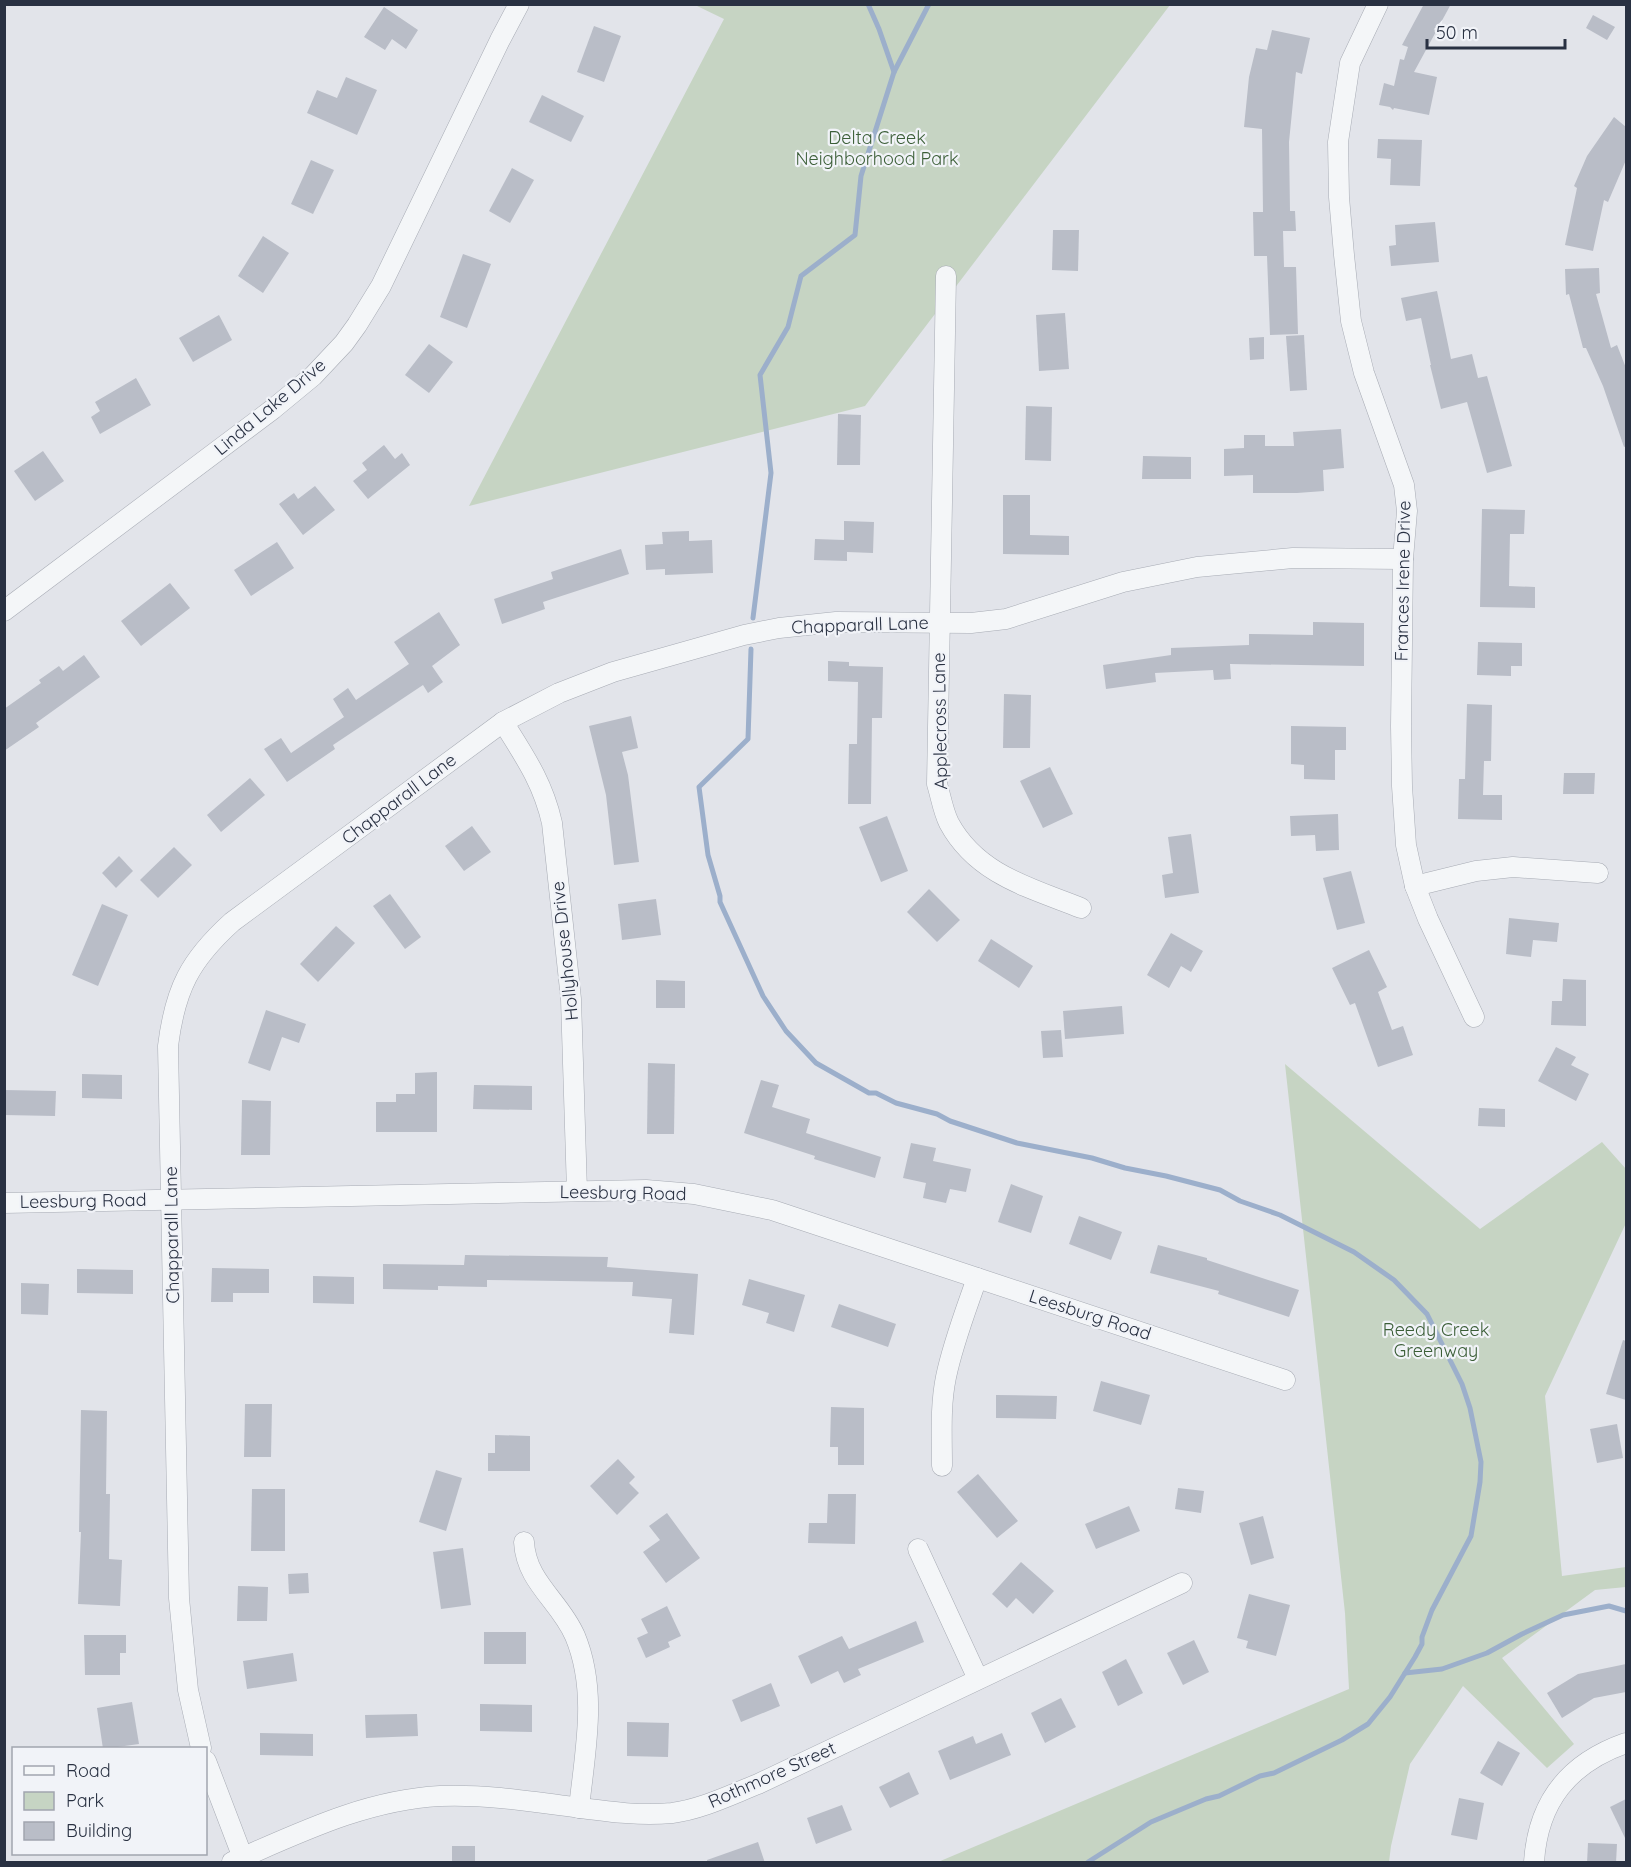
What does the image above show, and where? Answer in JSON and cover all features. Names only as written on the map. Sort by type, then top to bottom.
[{"type":"street","name":"Linda Lake Drive","points":[[4,611],[273,409],[313,376],[344,344],[381,286],[519,4]]},
{"type":"street","name":"Frances Irene Drive","points":[[1378,4],[1350,63],[1338,142],[1339,197],[1351,321],[1364,373],[1404,485],[1407,511],[1403,559],[1402,786],[1406,845],[1415,886],[1428,919],[1474,1017]]},
{"type":"street","name":"Applecross Lane","points":[[946,276],[938,784],[949,822],[963,845],[987,867],[1011,881],[1082,908]]},
{"type":"street","name":"Chapparall Lane","points":[[201,1747],[188,1690],[179,1598],[168,1046],[171,1017],[180,989],[194,964],[211,941],[232,922],[503,722],[559,693],[613,672],[744,635],[779,628],[836,622],[971,622],[1006,619],[1123,582],[1197,567],[1293,558],[1403,559]]},
{"type":"street","name":"Hollyhouse Drive","points":[[503,722],[535,773],[546,798],[552,823],[571,999],[577,1191]]},
{"type":"street","points":[[1415,886],[1476,871],[1513,867],[1598,873]]},
{"type":"street","name":"Leesburg Road","points":[[4,1203],[646,1190],[694,1194],[772,1210],[1285,1380]]},
{"type":"street","points":[[942,1466],[941,1419],[946,1376],[957,1333],[977,1278]]},
{"type":"street","points":[[524,1542],[529,1568],[567,1620],[581,1654],[589,1693],[589,1710],[579,1808]]},
{"type":"street","points":[[918,1549],[978,1679]]},
{"type":"street","name":"Rothmore Street","points":[[237,1860],[333,1819],[402,1800],[441,1796],[488,1798],[641,1814],[671,1813],[700,1807],[758,1784],[1182,1582]]},
{"type":"street","points":[[1534,1863],[1537,1837],[1542,1821],[1564,1782],[1573,1771],[1597,1755],[1626,1743]]},
{"type":"street","points":[[207,1764],[237,1860]]},
{"type":"green space","name":"Delta Creek Neighborhood Park","points":[[695,5],[1170,5],[865,406],[469,506],[724,19]]},
{"type":"green space","name":"Reedy Creek Greenway","points":[[1285,1064],[1480,1229],[1602,1142],[1626,1169],[1626,1223],[1545,1396],[1562,1576],[1626,1567],[1626,1587],[1595,1590],[1502,1658],[1574,1744],[1547,1768],[1463,1686],[1410,1764],[1389,1862],[938,1862],[1349,1689],[1345,1613]]},
{"type":"building","points":[[1424,4],[1451,4],[1414,72],[1437,77],[1429,115],[1394,108],[1393,110],[1390,107],[1379,105],[1384,83],[1394,86],[1400,59],[1404,60],[1408,47],[1402,45]]},
{"type":"building","points":[[384,7],[418,30],[406,49],[392,39],[385,50],[364,37]]},
{"type":"building","points":[[1593,15],[1615,27],[1607,40],[1586,28]]},
{"type":"building","points":[[594,26],[621,36],[604,82],[577,72]]},
{"type":"building","points":[[1272,30],[1310,38],[1302,74],[1296,72],[1289,142],[1290,211],[1295,211],[1296,231],[1283,231],[1284,267],[1296,267],[1298,334],[1270,335],[1267,256],[1254,256],[1253,212],[1263,212],[1262,129],[1244,127],[1249,77],[1256,48],[1267,50]]},
{"type":"building","points":[[346,77],[377,90],[357,135],[307,113],[317,90],[337,98]]},
{"type":"building","points":[[542,95],[584,116],[571,142],[529,122]]},
{"type":"building","points":[[1614,117],[1626,127],[1626,160],[1608,202],[1604,200],[1593,251],[1565,245],[1577,188],[1574,186],[1587,156]]},
{"type":"building","points":[[1378,139],[1422,140],[1420,186],[1390,185],[1391,159],[1377,158]]},
{"type":"building","points":[[311,160],[334,170],[313,214],[291,204]]},
{"type":"building","points":[[512,168],[534,180],[510,223],[489,211]]},
{"type":"building","points":[[1435,222],[1439,262],[1391,266],[1389,246],[1396,245],[1395,225]]},
{"type":"building","points":[[1053,230],[1079,230],[1078,271],[1052,270]]},
{"type":"building","points":[[263,236],[289,253],[263,293],[238,276]]},
{"type":"building","points":[[463,254],[491,264],[467,328],[440,317]]},
{"type":"building","points":[[1599,268],[1600,293],[1596,294],[1611,348],[1617,345],[1626,368],[1626,446],[1624,447],[1603,386],[1586,348],[1583,348],[1569,294],[1566,295],[1565,269]]},
{"type":"building","points":[[1437,291],[1451,359],[1472,354],[1478,378],[1487,376],[1512,466],[1487,473],[1467,402],[1441,409],[1421,318],[1406,321],[1401,298]]},
{"type":"building","points":[[1065,313],[1069,369],[1039,371],[1036,315]]},
{"type":"building","points":[[219,315],[232,340],[193,362],[179,338]]},
{"type":"building","points":[[1304,335],[1307,390],[1290,391],[1286,336]]},
{"type":"building","points":[[1264,337],[1264,359],[1250,360],[1249,338]]},
{"type":"building","points":[[429,344],[453,362],[429,393],[405,375]]},
{"type":"building","points":[[136,378],[151,405],[100,434],[91,417],[100,411],[95,402]]},
{"type":"building","points":[[1026,406],[1052,407],[1051,461],[1025,460]]},
{"type":"building","points":[[838,414],[861,415],[860,465],[837,465]]},
{"type":"building","points":[[1341,429],[1344,468],[1323,470],[1324,491],[1253,493],[1253,475],[1224,476],[1224,449],[1244,448],[1244,435],[1265,435],[1265,446],[1294,446],[1293,432]]},
{"type":"building","points":[[384,445],[395,459],[402,453],[410,465],[368,499],[353,481],[367,470],[362,463]]},
{"type":"building","points":[[43,451],[64,481],[35,501],[14,471]]},
{"type":"building","points":[[1143,456],[1191,457],[1191,479],[1142,479]]},
{"type":"building","points":[[315,486],[335,510],[303,535],[279,504],[294,493],[298,499]]},
{"type":"building","points":[[1003,495],[1030,495],[1030,535],[1069,536],[1069,555],[1003,554]]},
{"type":"building","points":[[1482,509],[1525,510],[1524,534],[1510,534],[1509,586],[1535,587],[1535,608],[1480,607]]},
{"type":"building","points":[[844,521],[874,522],[873,553],[847,552],[847,561],[814,560],[815,539],[844,540]]},
{"type":"building","points":[[689,531],[689,541],[712,540],[713,573],[665,575],[665,569],[646,570],[645,545],[663,544],[662,532]]},
{"type":"building","points":[[277,542],[294,568],[251,596],[234,570]]},
{"type":"building","points":[[621,549],[629,574],[543,602],[545,609],[502,624],[494,599],[553,579],[551,572]]},
{"type":"building","points":[[170,583],[190,608],[141,646],[121,621]]},
{"type":"building","points":[[439,612],[460,645],[432,666],[443,682],[428,693],[423,685],[333,745],[335,749],[287,782],[264,749],[281,738],[291,753],[344,717],[333,699],[348,688],[356,700],[409,664],[394,642]]},
{"type":"building","points":[[1313,622],[1364,623],[1364,666],[1230,664],[1231,679],[1214,680],[1213,670],[1155,673],[1156,682],[1106,689],[1103,665],[1171,655],[1171,648],[1249,645],[1249,634],[1313,635]]},
{"type":"building","points":[[1478,642],[1522,643],[1522,666],[1511,666],[1511,676],[1477,675]]},
{"type":"building","points":[[84,655],[100,677],[36,723],[39,727],[4,751],[4,709],[41,683],[39,680],[59,666],[63,671]]},
{"type":"building","points":[[828,661],[849,662],[849,666],[883,667],[882,718],[872,718],[871,804],[848,804],[849,744],[857,744],[858,682],[828,681]]},
{"type":"building","points":[[1004,694],[1031,695],[1030,748],[1003,748]]},
{"type":"building","points":[[1467,704],[1492,705],[1491,761],[1484,761],[1483,795],[1502,795],[1502,820],[1458,819],[1459,779],[1465,779]]},
{"type":"building","points":[[631,716],[638,748],[622,752],[628,775],[639,862],[614,865],[606,795],[589,726]]},
{"type":"building","points":[[1291,726],[1346,727],[1346,750],[1335,750],[1335,780],[1304,779],[1304,765],[1291,764]]},
{"type":"building","points":[[1050,767],[1073,814],[1043,828],[1020,781]]},
{"type":"building","points":[[1564,773],[1595,773],[1594,794],[1563,794]]},
{"type":"building","points":[[250,778],[265,795],[221,832],[207,815]]},
{"type":"building","points":[[1338,814],[1339,850],[1316,851],[1315,835],[1291,836],[1290,816]]},
{"type":"building","points":[[887,816],[908,871],[881,882],[859,827]]},
{"type":"building","points":[[472,826],[491,852],[464,871],[445,846]]},
{"type":"building","points":[[1191,834],[1199,893],[1165,898],[1162,875],[1173,873],[1168,837]]},
{"type":"building","points":[[174,847],[192,865],[158,898],[140,880]]},
{"type":"building","points":[[119,856],[133,871],[116,888],[102,873]]},
{"type":"building","points":[[1351,871],[1365,923],[1337,930],[1323,878]]},
{"type":"building","points":[[929,889],[960,920],[937,942],[907,912]]},
{"type":"building","points":[[390,894],[421,937],[405,949],[373,906]]},
{"type":"building","points":[[656,899],[661,935],[622,940],[618,904]]},
{"type":"building","points":[[102,904],[128,915],[98,986],[72,975]]},
{"type":"building","points":[[1509,918],[1559,923],[1557,942],[1533,940],[1531,957],[1506,954]]},
{"type":"building","points":[[336,926],[355,943],[318,982],[300,964]]},
{"type":"building","points":[[1171,933],[1203,951],[1191,972],[1181,966],[1169,988],[1147,975]]},
{"type":"building","points":[[991,939],[1033,966],[1019,988],[978,961]]},
{"type":"building","points":[[1369,950],[1387,987],[1378,992],[1392,1030],[1403,1026],[1413,1055],[1378,1067],[1355,1003],[1350,1005],[1332,968]]},
{"type":"building","points":[[1563,979],[1586,980],[1586,1026],[1551,1025],[1552,1001],[1562,1001]]},
{"type":"building","points":[[656,980],[685,981],[685,1008],[656,1008]]},
{"type":"building","points":[[1122,1006],[1124,1034],[1065,1039],[1063,1011]]},
{"type":"building","points":[[266,1010],[306,1024],[299,1043],[282,1037],[270,1071],[248,1063]]},
{"type":"building","points":[[1061,1030],[1063,1057],[1043,1058],[1041,1031]]},
{"type":"building","points":[[1556,1047],[1576,1057],[1571,1065],[1589,1074],[1576,1101],[1538,1081]]},
{"type":"building","points":[[648,1063],[675,1064],[674,1134],[647,1134]]},
{"type":"building","points":[[437,1072],[437,1132],[376,1132],[376,1102],[396,1102],[396,1094],[415,1094],[415,1073]]},
{"type":"building","points":[[82,1074],[122,1075],[122,1099],[82,1098]]},
{"type":"building","points":[[761,1080],[779,1085],[772,1107],[810,1119],[806,1133],[881,1157],[875,1178],[814,1159],[815,1156],[744,1133]]},
{"type":"building","points":[[474,1085],[532,1086],[532,1110],[473,1109]]},
{"type":"building","points":[[4,1090],[56,1091],[55,1116],[4,1115]]},
{"type":"building","points":[[242,1100],[271,1101],[270,1155],[241,1155]]},
{"type":"building","points":[[1479,1108],[1505,1109],[1505,1127],[1478,1126]]},
{"type":"building","points":[[911,1143],[936,1148],[933,1161],[971,1169],[966,1192],[950,1189],[946,1203],[923,1198],[926,1183],[903,1178]]},
{"type":"building","points":[[1011,1184],[1043,1196],[1031,1233],[998,1222]]},
{"type":"building","points":[[1079,1216],[1122,1232],[1111,1260],[1069,1244]]},
{"type":"building","points":[[1158,1245],[1207,1258],[1207,1260],[1299,1290],[1289,1317],[1218,1294],[1219,1291],[1150,1273]]},
{"type":"building","points":[[465,1255],[608,1257],[607,1267],[698,1274],[694,1335],[669,1333],[672,1299],[632,1296],[633,1282],[487,1280],[487,1287],[438,1286],[438,1290],[383,1289],[383,1264],[464,1265]]},
{"type":"building","points":[[212,1268],[269,1269],[269,1293],[233,1293],[233,1302],[211,1302]]},
{"type":"building","points":[[77,1269],[133,1270],[133,1294],[77,1293]]},
{"type":"building","points":[[313,1276],[354,1277],[354,1304],[313,1303]]},
{"type":"building","points":[[749,1279],[805,1295],[794,1332],[766,1323],[769,1313],[742,1305]]},
{"type":"building","points":[[21,1283],[49,1284],[48,1315],[21,1314]]},
{"type":"building","points":[[839,1304],[896,1324],[888,1347],[831,1327]]},
{"type":"building","points":[[1623,1340],[1626,1341],[1626,1400],[1606,1394]]},
{"type":"building","points":[[1101,1381],[1150,1395],[1141,1425],[1093,1411]]},
{"type":"building","points":[[996,1395],[1057,1396],[1056,1419],[996,1418]]},
{"type":"building","points":[[245,1404],[272,1404],[271,1457],[244,1457]]},
{"type":"building","points":[[831,1407],[864,1408],[864,1465],[838,1465],[838,1447],[830,1447]]},
{"type":"building","points":[[81,1410],[107,1411],[106,1494],[110,1494],[109,1559],[122,1560],[120,1606],[78,1604],[81,1532],[79,1532]]},
{"type":"building","points":[[1617,1424],[1623,1458],[1597,1463],[1590,1429]]},
{"type":"building","points":[[495,1435],[530,1436],[530,1471],[488,1471],[488,1453],[495,1453]]},
{"type":"building","points":[[618,1459],[635,1477],[629,1483],[639,1493],[617,1515],[590,1486]]},
{"type":"building","points":[[436,1470],[462,1478],[446,1531],[419,1522]]},
{"type":"building","points":[[978,1474],[1018,1521],[997,1538],[957,1492]]},
{"type":"building","points":[[1178,1488],[1204,1491],[1201,1513],[1175,1509]]},
{"type":"building","points":[[252,1489],[285,1489],[285,1551],[251,1551]]},
{"type":"building","points":[[828,1494],[856,1494],[855,1544],[808,1543],[809,1523],[827,1523]]},
{"type":"building","points":[[1129,1506],[1140,1531],[1096,1549],[1085,1524]]},
{"type":"building","points":[[667,1513],[700,1558],[666,1583],[643,1552],[660,1540],[649,1526]]},
{"type":"building","points":[[1263,1516],[1274,1558],[1251,1565],[1239,1523]]},
{"type":"building","points":[[463,1548],[471,1605],[441,1609],[433,1552]]},
{"type":"building","points":[[1021,1562],[1054,1591],[1033,1614],[1016,1598],[1007,1608],[992,1594]]},
{"type":"building","points":[[308,1573],[309,1593],[289,1594],[288,1574]]},
{"type":"building","points":[[238,1586],[268,1587],[267,1621],[237,1621]]},
{"type":"building","points":[[1249,1594],[1290,1605],[1276,1656],[1246,1648],[1248,1641],[1237,1638]]},
{"type":"building","points":[[667,1606],[681,1636],[668,1642],[670,1647],[646,1658],[637,1638],[648,1633],[641,1619]]},
{"type":"building","points":[[916,1621],[924,1642],[858,1669],[861,1675],[844,1683],[838,1671],[811,1684],[798,1656],[842,1636],[849,1649]]},
{"type":"building","points":[[484,1632],[526,1632],[526,1664],[484,1664]]},
{"type":"building","points":[[84,1635],[126,1635],[126,1653],[120,1653],[120,1675],[85,1675]]},
{"type":"building","points":[[1194,1640],[1209,1672],[1183,1685],[1167,1653]]},
{"type":"building","points":[[293,1653],[297,1681],[247,1689],[243,1661]]},
{"type":"building","points":[[1126,1659],[1143,1693],[1118,1706],[1102,1672]]},
{"type":"building","points":[[1626,1664],[1626,1692],[1594,1698],[1562,1718],[1547,1693],[1578,1674]]},
{"type":"building","points":[[771,1683],[780,1706],[741,1722],[732,1700]]},
{"type":"building","points":[[1061,1698],[1076,1727],[1045,1743],[1031,1713]]},
{"type":"building","points":[[132,1702],[139,1744],[103,1747],[97,1708]]},
{"type":"building","points":[[480,1704],[532,1705],[532,1732],[480,1731]]},
{"type":"building","points":[[417,1714],[418,1736],[366,1738],[365,1715]]},
{"type":"building","points":[[627,1722],[669,1723],[668,1757],[627,1756]]},
{"type":"building","points":[[260,1733],[313,1734],[313,1756],[260,1755]]},
{"type":"building","points":[[1002,1733],[1011,1755],[950,1780],[938,1751],[973,1736],[976,1744]]},
{"type":"building","points":[[1498,1741],[1520,1753],[1502,1786],[1480,1773]]},
{"type":"building","points":[[909,1772],[919,1794],[890,1808],[879,1787]]},
{"type":"building","points":[[1459,1798],[1484,1803],[1477,1840],[1451,1835]]},
{"type":"building","points":[[1626,1799],[1626,1840],[1610,1807]]},
{"type":"building","points":[[842,1805],[852,1830],[816,1844],[807,1818]]},
{"type":"building","points":[[758,1842],[765,1863],[707,1863],[707,1860]]},
{"type":"building","points":[[1588,1843],[1617,1844],[1616,1863],[1587,1863]]},
{"type":"building","points":[[452,1846],[475,1846],[475,1863],[452,1863]]},
{"type":"waterway","points":[[868,4],[894,72]]},
{"type":"waterway","points":[[753,618],[771,473],[760,375],[788,327],[801,276],[855,235],[861,176],[894,72],[929,4]]},
{"type":"waterway","points":[[751,649],[748,739],[699,787],[708,855],[720,902],[763,996],[786,1031],[816,1063],[869,1093],[876,1093],[896,1103],[937,1114],[950,1121],[1017,1143],[1092,1158],[1220,1190],[1240,1201],[1280,1215],[1354,1252],[1394,1280],[1427,1314],[1462,1384],[1470,1408],[1481,1462],[1471,1536],[1432,1610],[1422,1637],[1422,1644],[1415,1657],[1390,1697],[1368,1724],[1342,1740],[1274,1773],[1260,1776],[1219,1796],[1206,1799],[1151,1822],[1088,1862]]},
{"type":"waterway","points":[[1405,1673],[1442,1669],[1487,1653],[1563,1615],[1609,1606],[1626,1611]]}]
